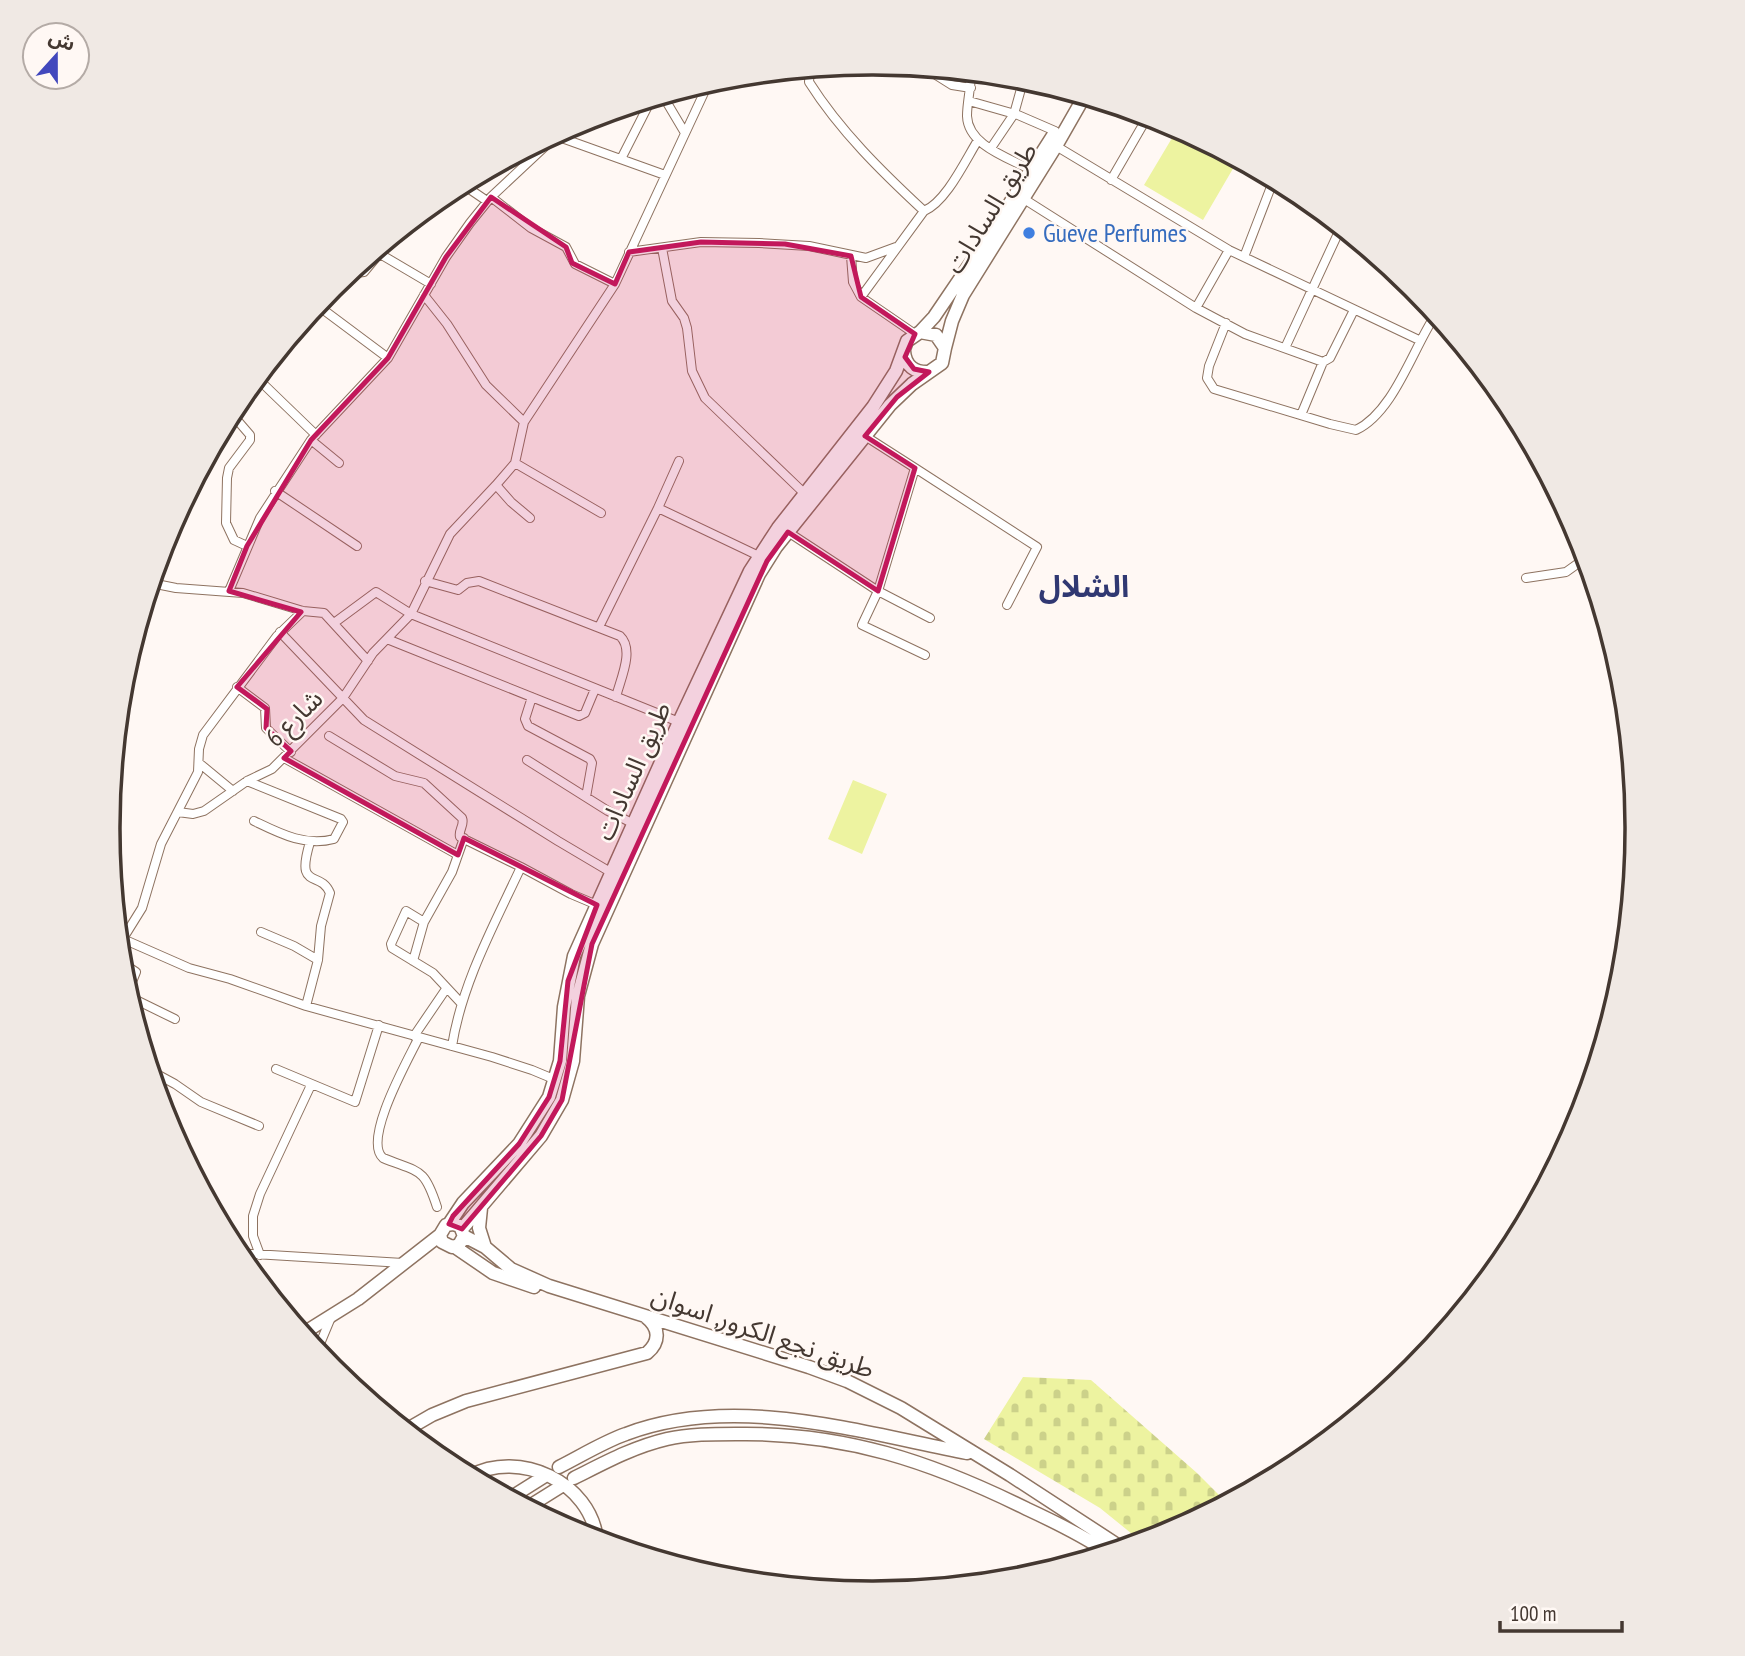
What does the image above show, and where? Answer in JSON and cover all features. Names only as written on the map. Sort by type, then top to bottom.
[{"type":"main road","name":"طريق السادات","points":[[917,333],[937,311],[1031,170],[1071,102]]},
{"type":"main road","name":"طريق السادات","points":[[945,348],[963,295],[1080,105]]},
{"type":"main road","points":[[917,333],[936,335],[945,348],[942,363],[929,372],[919,372],[909,366],[904,351],[907,341],[917,333]]},
{"type":"main road","name":"طريق السادات","points":[[449,1224],[463,1203],[530,1130],[545,1106],[556,1080],[562,1052],[568,981],[579,944],[742,587],[759,556],[880,398],[904,351]]},
{"type":"main road","name":"طريق السادات","points":[[463,1232],[541,1136],[562,1100],[573,1060],[581,983],[592,944],[751,589],[788,532],[865,436],[897,397],[929,372]]},
{"type":"main road","points":[[481,1208],[479,1228],[485,1247]]},
{"type":"main road","points":[[312,1329],[403,1264],[440,1235],[443,1228],[449,1224],[457,1224],[463,1232],[462,1243],[456,1247],[445,1245],[440,1235]]},
{"type":"main road","name":"طريق نجع الكرور, اسوان","points":[[463,1232],[511,1269],[559,1290],[810,1367],[847,1381],[901,1408],[1112,1542]]},
{"type":"main road","name":"طريق نجع الكرور, اسوان","points":[[456,1247],[473,1261],[503,1278],[536,1288],[559,1290]]},
{"type":"main road","points":[[414,1425],[466,1401],[647,1353],[656,1343],[657,1331],[653,1323],[642,1314]]},
{"type":"main road","points":[[559,1467],[625,1434],[660,1424],[702,1418],[753,1417],[815,1422],[978,1456]]},
{"type":"main road","points":[[574,1478],[632,1449],[670,1438],[757,1433],[815,1438],[864,1447],[919,1462],[976,1484],[1073,1531],[1097,1546]]},
{"type":"main road","points":[[480,1470],[518,1466],[552,1477],[580,1500],[590,1515],[593,1527]]},
{"type":"main road","points":[[519,1492],[545,1476]]},
{"type":"main road","points":[[537,1501],[560,1487]]},
{"type":"street","points":[[809,78],[809,82],[847,134],[885,175],[924,211]]},
{"type":"street","points":[[943,79],[952,85],[971,88]]},
{"type":"street","points":[[971,82],[968,122],[978,141],[1031,170]]},
{"type":"street","points":[[991,148],[1014,114],[1021,90]]},
{"type":"street","points":[[411,614],[450,534],[515,463],[524,422],[615,284],[703,95]]},
{"type":"street","points":[[969,100],[1055,131]]},
{"type":"street","points":[[668,104],[685,133]]},
{"type":"street","points":[[621,159],[646,111]]},
{"type":"street","points":[[1111,180],[1142,126]]},
{"type":"street","points":[[568,140],[665,175]]},
{"type":"street","points":[[861,298],[924,211],[933,207],[946,192],[978,141]]},
{"type":"street","points":[[1056,146],[1229,250],[1419,340]]},
{"type":"street","points":[[229,591],[247,546],[275,491],[313,438],[388,358],[446,257],[489,199],[535,156]]},
{"type":"street","points":[[1244,257],[1270,189]]},
{"type":"street","points":[[473,190],[566,247],[575,264],[615,284]]},
{"type":"street","points":[[1024,199],[1196,308],[1245,334],[1322,362]]},
{"type":"street","points":[[1285,348],[1337,236]]},
{"type":"street","points":[[629,252],[701,242],[785,244],[866,258],[896,247]]},
{"type":"street","points":[[662,248],[673,301],[684,317],[692,371],[705,398],[805,494]]},
{"type":"street","points":[[1196,308],[1229,250]]},
{"type":"street","points":[[383,256],[431,284]]},
{"type":"street","points":[[851,256],[853,282],[861,298],[917,333]]},
{"type":"street","points":[[425,295],[486,385],[524,422]]},
{"type":"street","points":[[1301,415],[1322,362],[1330,358],[1354,310]]},
{"type":"street","points":[[326,312],[388,358]]},
{"type":"street","points":[[1226,323],[1209,366],[1209,385],[1214,389],[1349,430],[1363,427],[1390,396],[1430,323]]},
{"type":"street","points":[[264,385],[340,463]]},
{"type":"street","points":[[240,422],[249,432],[250,440],[229,468],[226,523],[234,540],[247,546]]},
{"type":"street","points":[[865,436],[1037,547],[1007,605]]},
{"type":"street","points":[[599,627],[679,461]]},
{"type":"street","points":[[515,463],[601,513]]},
{"type":"street","points":[[915,468],[878,591],[862,625],[925,656]]},
{"type":"street","points":[[496,485],[530,517]]},
{"type":"street","points":[[275,491],[357,546]]},
{"type":"street","points":[[658,508],[759,556]]},
{"type":"street","points":[[788,532],[878,591],[930,618]]},
{"type":"street","points":[[1526,578],[1566,572],[1577,564]]},
{"type":"street","points":[[425,581],[458,590],[467,583],[479,581],[620,636],[627,645],[615,697]]},
{"type":"street","points":[[160,585],[229,591],[303,611],[324,613],[368,661]]},
{"type":"street","points":[[334,623],[374,592],[411,614],[679,722]]},
{"type":"street","points":[[127,932],[142,908],[158,851],[198,772],[203,735],[280,632],[303,611]]},
{"type":"street","name":"شارع 6","points":[[178,812],[200,812],[247,781],[267,773],[343,698],[368,661],[411,614]]},
{"type":"street","points":[[280,632],[364,720],[612,873]]},
{"type":"street","points":[[387,639],[579,716],[585,713],[596,689]]},
{"type":"street","points":[[237,687],[265,708],[266,728],[287,755],[458,855]]},
{"type":"street","points":[[532,697],[525,719],[528,726],[590,759],[592,763],[586,797]]},
{"type":"street","points":[[329,736],[395,776],[424,783],[462,818],[459,836],[597,905]]},
{"type":"street","points":[[527,760],[634,824]]},
{"type":"street","points":[[199,764],[233,791]]},
{"type":"street","points":[[247,781],[342,820],[334,839],[310,842],[288,836],[254,821]]},
{"type":"street","points":[[413,961],[424,922],[452,872],[464,838]]},
{"type":"street","points":[[306,1006],[318,960],[321,926],[330,893],[326,886],[306,874],[305,858],[310,842]]},
{"type":"street","points":[[452,1046],[461,1003],[521,867]]},
{"type":"street","points":[[424,922],[406,911],[391,944],[394,951],[433,973],[461,1003]]},
{"type":"street","points":[[261,932],[318,960]]},
{"type":"street","points":[[129,945],[189,968],[230,979],[306,1006],[452,1046],[556,1080]]},
{"type":"street","points":[[437,1207],[427,1178],[383,1158],[376,1146],[386,1109],[417,1036],[446,989]]},
{"type":"street","points":[[140,1002],[174,1019]]},
{"type":"street","points":[[276,1069],[355,1102],[379,1025]]},
{"type":"street","points":[[163,1077],[201,1102],[259,1126]]},
{"type":"street","points":[[260,1255],[253,1236],[253,1216],[260,1194],[311,1085]]},
{"type":"street","points":[[253,1254],[403,1264]]},
{"type":"street","points":[[322,1340],[332,1315]]},
{"type":"highlighted area","points":[[491,197],[566,247],[572,263],[615,284],[629,252],[701,242],[785,244],[851,256],[861,297],[915,334],[905,357],[914,369],[929,372],[897,397],[865,436],[915,468],[878,591],[788,532],[767,561],[592,944],[562,1100],[541,1136],[462,1229],[449,1224],[453,1216],[519,1144],[549,1097],[560,1061],[568,981],[597,905],[464,838],[458,855],[284,758],[291,751],[266,728],[267,709],[237,687],[301,612],[229,591],[247,546],[311,440],[388,358],[446,257]]},
{"type":"green space","points":[[1172,138],[1233,168],[1203,220],[1144,185]]},
{"type":"green space","points":[[853,780],[887,794],[862,854],[828,839]]},
{"type":"green space","points":[[1023,1377],[1091,1380],[1219,1495],[1132,1534],[1100,1508],[984,1439]]},
{"type":"place","name":"Gueve Perfumes","points":[[1029,233]]},
{"type":"district","name":"الشلال","points":[[1084,587]]}]
